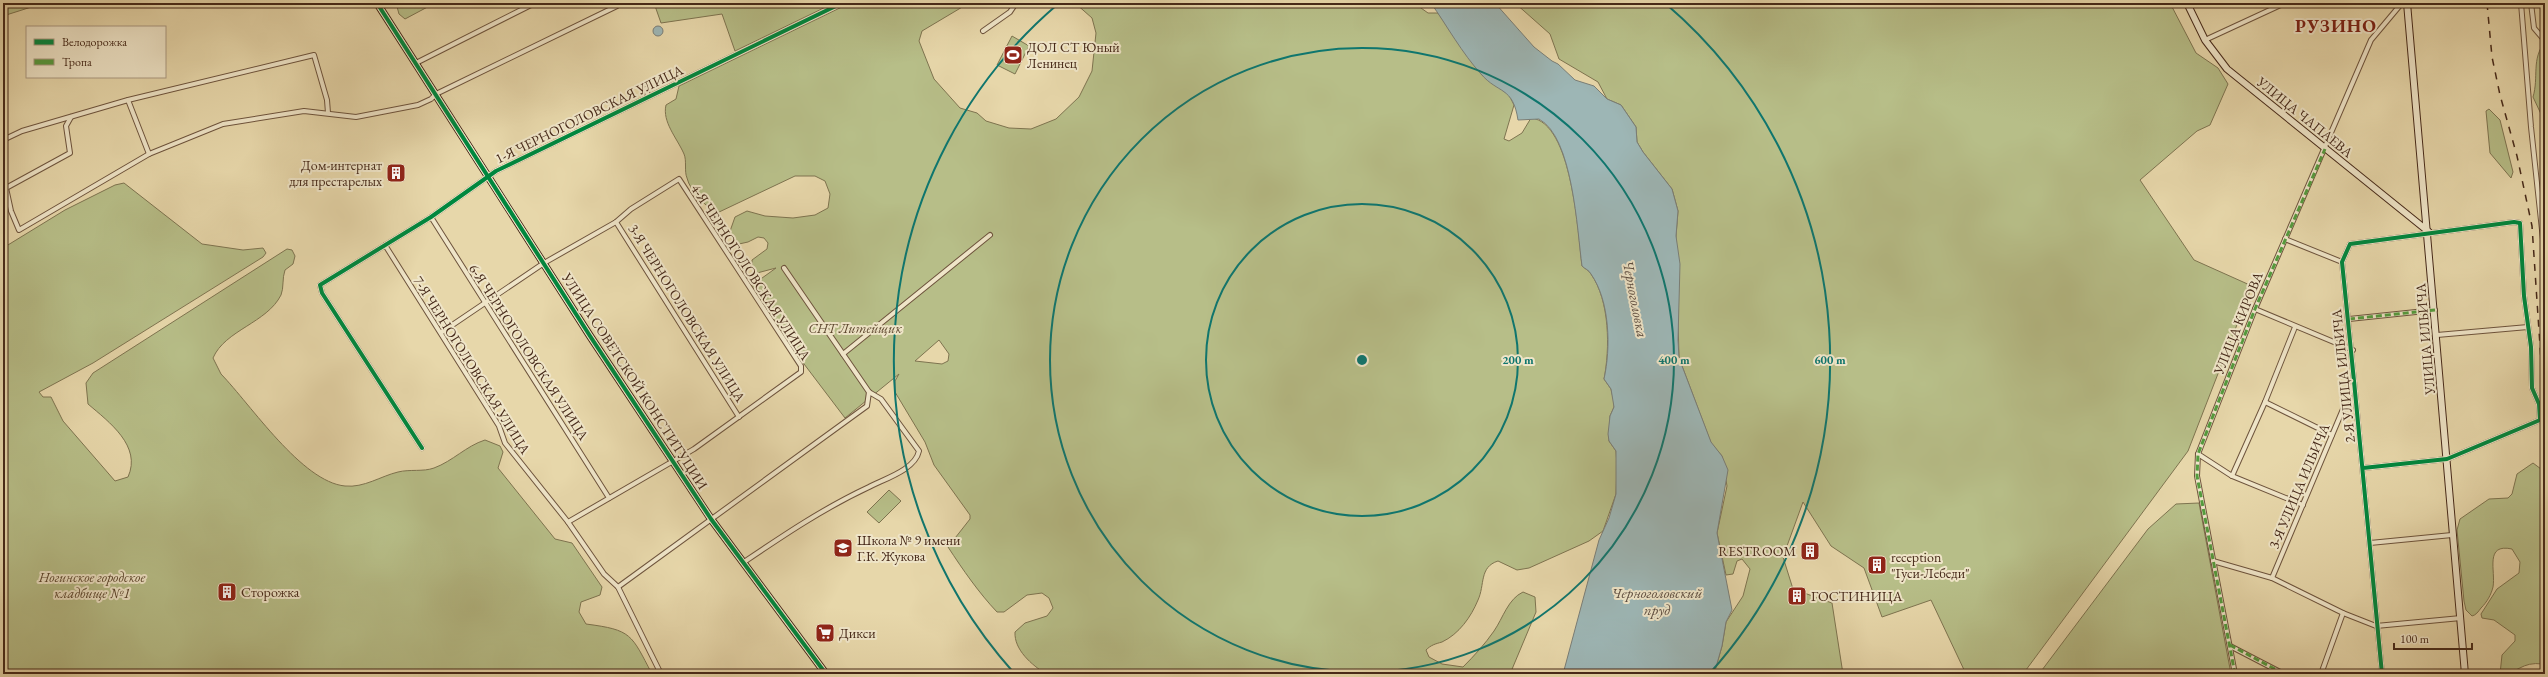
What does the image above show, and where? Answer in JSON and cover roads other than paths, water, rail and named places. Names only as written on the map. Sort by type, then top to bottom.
[{"type":"street","name":"УЛИЦА СОВЕТСКОЙ КОНСТИТУЦИИ","points":[[377,3],[488,177],[673,461],[712,519],[826,674]]},
{"type":"street","points":[[3,182],[6,188],[11,211],[19,230],[149,154],[223,124],[304,111],[356,117],[418,105],[431,99],[436,94],[617,6],[618,3]]},
{"type":"street","name":"1-Я ЧЕРНОГОЛОВСКАЯ УЛИЦА","points":[[422,448],[322,293],[320,285],[431,216],[488,177],[648,96],[842,3]]},
{"type":"street","points":[[983,31],[1010,12],[1016,3]]},
{"type":"street","name":"УЛИЦА ЧАПАЕВА","points":[[2187,3],[2205,40],[2227,69],[2429,232]]},
{"type":"street","points":[[2205,40],[2285,3]]},
{"type":"street","name":"УЛИЦА КИРОВА","points":[[2235,674],[2197,476],[2198,454],[2255,309],[2371,40],[2402,3]]},
{"type":"street","name":"УЛИЦА ИЛЬИЧА","points":[[2407,3],[2429,232],[2452,535],[2461,618],[2465,674]]},
{"type":"street","points":[[2521,3],[2531,127],[2545,258]]},
{"type":"street","points":[[2531,3],[2534,28],[2545,41]]},
{"type":"street","points":[[416,63],[531,5]]},
{"type":"street","points":[[3,140],[22,131],[128,100],[314,55],[327,100],[328,113]]},
{"type":"street","points":[[646,89],[648,96]]},
{"type":"street","points":[[128,100],[149,154]]},
{"type":"street","points":[[6,188],[70,153],[66,126],[70,118]]},
{"type":"street","name":"4-Я ЧЕРНОГОЛОВСКАЯ УЛИЦА","points":[[616,222],[631,209],[679,179],[801,366],[801,372],[798,376],[739,417]]},
{"type":"street","points":[[2541,212],[2545,217]]},
{"type":"street","name":"6-Я ЧЕРНОГОЛОВСКАЯ УЛИЦА","points":[[431,216],[485,304],[609,498]]},
{"type":"street","points":[[442,332],[544,263],[616,222]]},
{"type":"street","name":"3-Я ЧЕРНОГОЛОВСКАЯ УЛИЦА","points":[[616,222],[739,417]]},
{"type":"street","points":[[2285,239],[2342,262],[2350,244],[2429,232],[2514,222],[2520,223],[2524,296],[2531,347],[2532,388],[2539,404],[2540,420],[2447,459],[2363,468]]},
{"type":"street","points":[[844,354],[990,235]]},
{"type":"street","name":"7-Я ЧЕРНОГОЛОВСКАЯ УЛИЦА","points":[[385,245],[410,288],[442,332],[499,426],[506,443],[568,522],[604,574],[618,587],[661,674]]},
{"type":"street","name":"2-Я УЛИЦА ИЛЬИЧА","points":[[2342,262],[2353,350],[2354,381],[2370,543],[2376,626],[2382,674]]},
{"type":"street","points":[[744,562],[794,527],[829,507],[889,478],[918,458],[918,448],[881,399],[869,392],[784,268]]},
{"type":"street","points":[[2255,309],[2353,350]]},
{"type":"street","points":[[2349,319],[2435,310]]},
{"type":"street","points":[[2232,476],[2265,402],[2295,326]]},
{"type":"street","points":[[2437,335],[2528,327]]},
{"type":"street","name":"3-Я УЛИЦА ИЛЬИЧА","points":[[2272,578],[2354,381]]},
{"type":"street","points":[[618,587],[867,406],[869,392]]},
{"type":"street","points":[[2265,402],[2332,435]]},
{"type":"street","points":[[568,522],[694,449],[739,417]]},
{"type":"street","points":[[2198,454],[2232,476],[2303,505]]},
{"type":"street","points":[[2370,543],[2452,535]]},
{"type":"street","points":[[2213,561],[2272,578],[2343,613],[2376,626],[2461,618]]},
{"type":"street","points":[[2321,674],[2343,613]]},
{"type":"street","points":[[2230,645],[2284,674]]},
{"type":"water","name":"Черноголовский пруд","points":[[1431,3],[1495,3],[1534,47],[1558,64],[1575,80],[1594,86],[1607,99],[1621,105],[1636,127],[1637,142],[1643,152],[1672,189],[1678,211],[1676,236],[1680,264],[1679,358],[1711,442],[1722,456],[1728,470],[1717,533],[1732,610],[1726,622],[1722,646],[1714,674],[1563,674],[1599,540],[1609,518],[1616,494],[1616,451],[1609,441],[1608,434],[1610,416],[1614,407],[1611,389],[1604,379],[1608,353],[1605,311],[1602,297],[1597,285],[1590,273],[1582,266],[1571,186],[1566,164],[1559,144],[1550,129],[1539,119],[1518,120],[1516,109],[1509,96],[1487,80],[1474,66]]},
{"type":"water","points":[[656,26],[660,26],[662,27],[662,35],[656,36],[653,33],[653,29]]},
{"type":"railway","points":[[2487,3],[2492,57],[2500,95],[2517,156],[2532,226],[2545,421]]},
{"type":"place","name":"ДОЛ СТ Юный Ленинец","points":[[1013,55]]},
{"type":"place","name":"Дом-интернат для престарелых","points":[[396,173]]},
{"type":"place","name":"Школа № 9 имени Г.К. Жукова","points":[[843,548]]},
{"type":"place","name":"RESTROOM","points":[[1810,551]]},
{"type":"place","name":"reception \"Гуси-Лебеди\"","points":[[1877,565]]},
{"type":"place","name":"Сторожка","points":[[227,592]]},
{"type":"place","name":"ГОСТИНИЦА","points":[[1797,596]]},
{"type":"place","name":"Дикси","points":[[825,633]]},
{"type":"district","name":"РУЗИНО","points":[[2336,26]]},
{"type":"water label","name":"Черноголовка","points":[[1635,299]]},
{"type":"park label","name":"СНТ Литейщик","points":[[855,328]]},
{"type":"park label","name":"Ногинское городское кладбище №1","points":[[92,586]]}]
